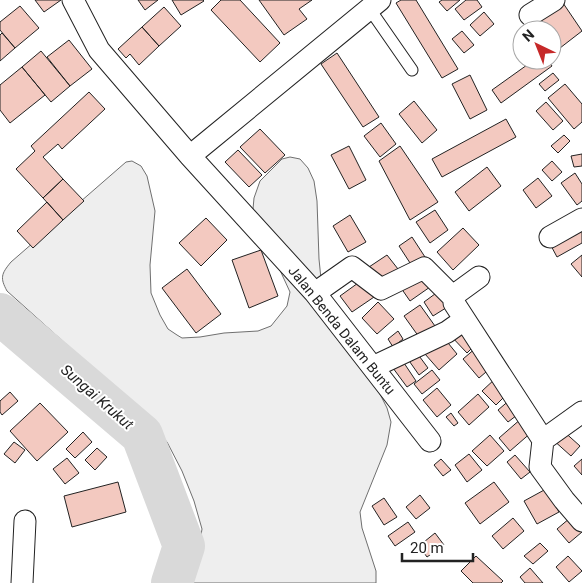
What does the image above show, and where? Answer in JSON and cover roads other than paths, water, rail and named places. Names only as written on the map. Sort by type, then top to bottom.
[{"type":"street","name":"Jalan Benda Dalam Buntu","points":[[73,0],[98,50],[190,156],[316,293],[430,442]]},
{"type":"street","points":[[530,15],[554,0]]},
{"type":"street","points":[[190,156],[374,4]]},
{"type":"street","points":[[550,237],[582,219]]},
{"type":"street","points":[[316,293],[352,267],[381,289],[424,268],[454,298]]},
{"type":"street","points":[[479,277],[457,293],[454,303],[543,440],[540,468],[582,520]]},
{"type":"street","points":[[372,367],[447,332],[464,320]]},
{"type":"street","points":[[543,440],[582,412]]},
{"type":"street","points":[[22,583],[25,521]]},
{"type":"lane","points":[[374,4],[412,70]]},
{"type":"waterway","name":"Sungai Krukut","points":[[0,314],[142,435],[184,546],[172,583]]}]
